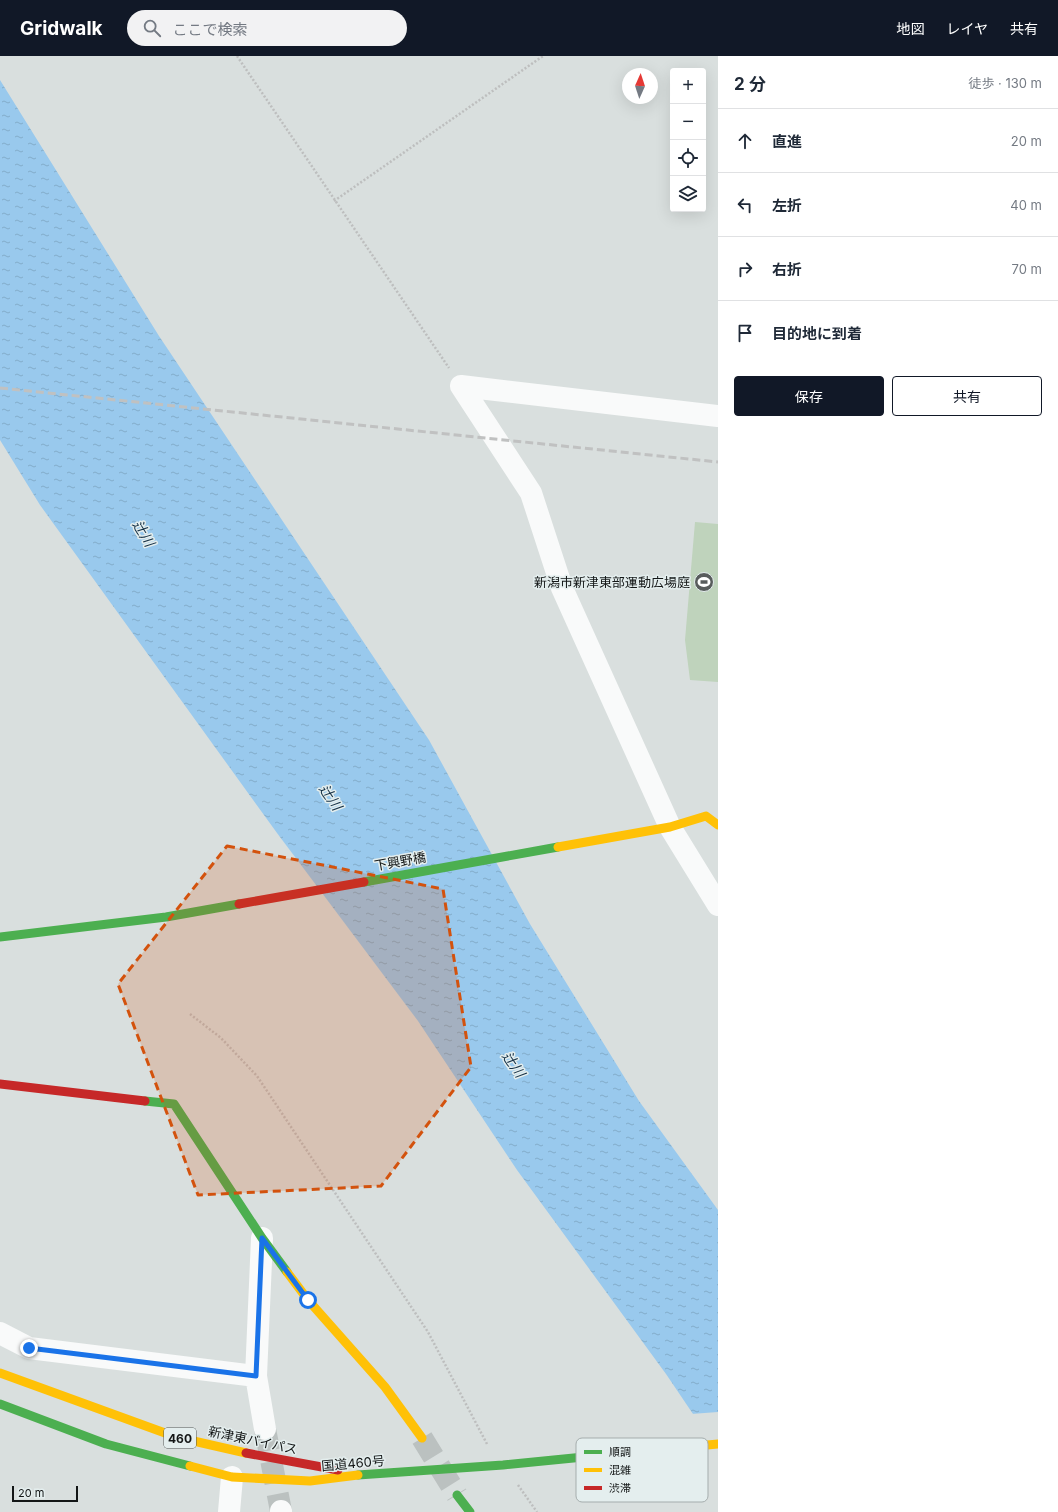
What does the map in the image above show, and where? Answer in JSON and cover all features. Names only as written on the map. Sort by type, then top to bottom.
[{"type":"main road","name":"下興野橋","points":[[0,937],[166,917],[638,831],[670,827],[706,816],[718,825]]},
{"type":"main road","points":[[0,1084],[174,1104],[262,1238],[308,1300],[385,1386],[422,1438]]},
{"type":"main road","name":"新津東バイパス","points":[[0,1373],[176,1437],[232,1451],[367,1474]]},
{"type":"main road","name":"国道460号","points":[[0,1404],[106,1444],[232,1477],[310,1480],[367,1474],[503,1465],[576,1457]]},
{"type":"main road","name":"国道460号","points":[[708,1445],[718,1444]]},
{"type":"main road","points":[[457,1495],[470,1512]]},
{"type":"street","points":[[461,386],[718,416]]},
{"type":"street","points":[[461,386],[531,493],[562,588],[670,827],[718,905]]},
{"type":"street","points":[[262,1238],[256,1376],[265,1429]]},
{"type":"street","points":[[0,1333],[29,1348],[256,1376]]},
{"type":"street","points":[[229,1512],[232,1477]]},
{"type":"path","points":[[237,56],[461,386]]},
{"type":"path","points":[[334,201],[543,56]]},
{"type":"path","points":[[190,1014],[221,1038],[257,1076],[428,1332],[482,1436],[503,1465]]},
{"type":"path","points":[[517,1484],[537,1512]]},
{"type":"highlighted area","points":[[227,846],[443,889],[471,1067],[381,1186],[198,1195],[118,984]]},
{"type":"green space","name":"新潟市新津東部運動広場庭","points":[[695,522],[718,524],[718,682],[690,680],[685,640]]},
{"type":"water","name":"辻川","points":[[0,80],[159,336],[429,740],[530,924],[639,1101],[718,1210],[718,1451],[666,1374],[517,1170],[418,1021],[277,833],[40,505],[0,440]]},
{"type":"pier","points":[[718,1412],[718,1453],[708,1438],[691,1414]]},
{"type":"tunnel","points":[[265,1429],[281,1511]]},
{"type":"tunnel","points":[[422,1438],[457,1495]]},
{"type":"railway","points":[[0,388],[718,462]]},
{"type":"traffic: fast","points":[[364,882],[558,847]]},
{"type":"traffic: fast","points":[[0,937],[166,917],[239,904]]},
{"type":"traffic: fast","points":[[145,1101],[174,1104],[262,1238],[287,1272]]},
{"type":"traffic: fast","points":[[0,1404],[106,1444],[190,1466]]},
{"type":"traffic: fast","points":[[358,1475],[503,1465],[576,1458]]},
{"type":"traffic: fast","points":[[457,1495],[470,1512]]},
{"type":"traffic: slow","points":[[558,847],[670,827],[706,816],[718,825]]},
{"type":"traffic: slow","points":[[287,1272],[308,1300],[385,1387],[422,1438]]},
{"type":"traffic: slow","points":[[0,1373],[176,1437],[246,1453]]},
{"type":"traffic: slow","points":[[708,1445],[718,1444]]},
{"type":"traffic: slow","points":[[190,1466],[232,1477],[310,1481],[358,1475]]},
{"type":"traffic: jam","points":[[239,904],[364,882]]},
{"type":"traffic: jam","points":[[0,1084],[145,1101]]},
{"type":"traffic: jam","points":[[246,1453],[338,1470]]},
{"type":"place","name":"新潟市新津東部運動広場庭","points":[[704,582]]},
{"type":"route","points":[[29,1348],[256,1376],[262,1238],[308,1300]]}]
